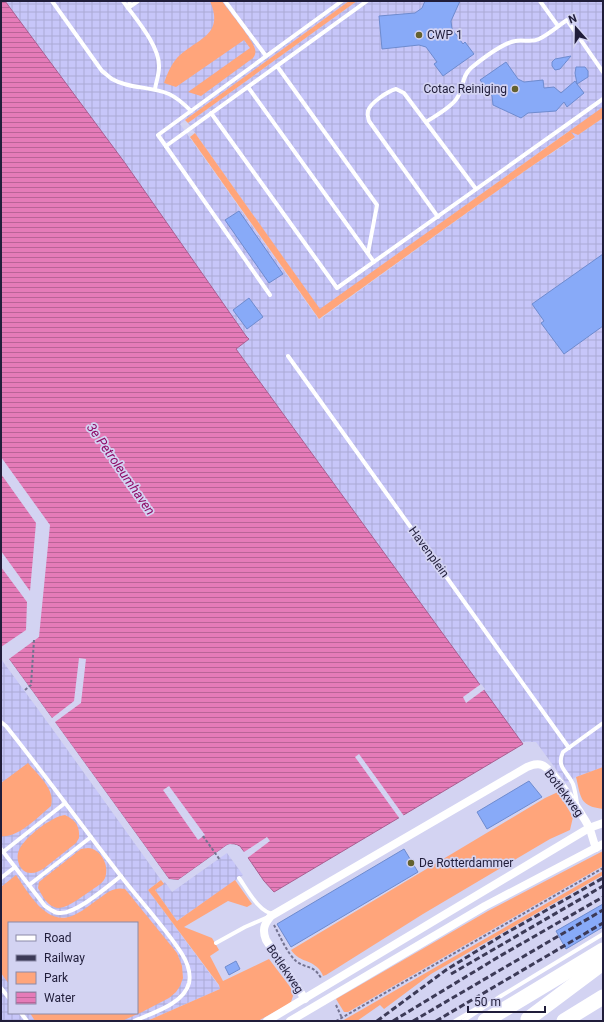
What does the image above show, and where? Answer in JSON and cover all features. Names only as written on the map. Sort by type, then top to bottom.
[{"type":"highway","points":[[485,1021],[603,950]]},
{"type":"highway","points":[[526,1020],[603,963]]},
{"type":"highway","points":[[526,1020],[603,974]]},
{"type":"highway","points":[[564,1021],[603,997]]},
{"type":"street","name":"Botlekweg","points":[[267,1021],[589,828],[559,783],[544,766],[535,764],[531,766],[272,916],[265,923],[263,932],[266,940],[305,998]]},
{"type":"street","points":[[290,1021],[485,906],[599,846],[589,828],[603,824]]},
{"type":"lane","points":[[52,1],[102,71],[112,79],[122,83],[155,89],[170,94],[180,100],[191,111]]},
{"type":"lane","points":[[123,1],[150,40],[157,54],[159,66],[155,89]]},
{"type":"lane","points":[[128,8],[130,1]]},
{"type":"lane","points":[[128,8],[138,1]]},
{"type":"lane","points":[[225,1],[266,56]]},
{"type":"lane","points":[[270,295],[158,134],[342,1]]},
{"type":"lane","points":[[166,146],[367,1]]},
{"type":"lane","points":[[540,1],[558,26]]},
{"type":"lane","points":[[426,122],[454,102],[458,97],[464,77],[471,69],[495,50],[507,43],[517,40],[529,42],[539,39],[567,20],[603,72]]},
{"type":"lane","points":[[277,66],[377,205],[368,253]]},
{"type":"lane","points":[[248,87],[374,262]]},
{"type":"lane","points":[[438,217],[369,121],[367,115],[371,105],[391,90],[396,89],[404,93],[476,189]]},
{"type":"lane","points":[[211,113],[337,288],[603,99]]},
{"type":"lane","name":"Havenplein","points":[[288,356],[569,748]]},
{"type":"lane","points":[[1,722],[11,731],[91,838],[182,955],[188,968],[190,976],[186,991],[182,997],[134,1021]]},
{"type":"lane","points":[[577,808],[574,786],[560,763],[560,758],[562,752],[603,723]]},
{"type":"lane","points":[[65,803],[2,851],[45,906],[60,914],[78,908],[121,876]]},
{"type":"lane","points":[[29,885],[91,838]]},
{"type":"lane","points":[[1,878],[15,867]]},
{"type":"lane","points":[[239,878],[251,896],[265,911],[272,916]]},
{"type":"lane","points":[[216,943],[258,921],[272,916]]},
{"type":"lane","points":[[455,1021],[603,934]]},
{"type":"lane","points":[[463,1021],[546,968]]},
{"type":"lane","points":[[1,988],[8,997]]},
{"type":"path","points":[[24,690],[31,686],[34,640]]},
{"type":"path","points":[[203,836],[220,860]]},
{"type":"path","points":[[336,1021],[603,868]]},
{"type":"path","name":"Botlekweg","points":[[272,916],[292,957],[302,965],[310,966],[315,970],[325,986]]},
{"type":"path","points":[[332,997],[342,1018]]},
{"type":"shaded area","points":[[5,1],[349,1],[180,124],[319,320],[529,168],[575,138],[569,131],[320,310],[188,123],[357,1],[603,1],[603,107],[578,135],[603,118],[603,767],[576,777],[566,783],[536,742],[521,742],[236,349],[249,339]]},
{"type":"shaded area","points":[[1,659],[161,880],[148,890],[219,986],[220,989],[147,1021],[1,1021]]},
{"type":"shaded area","points":[[227,853],[243,875],[177,921],[155,890],[165,882],[172,892]]},
{"type":"green space","points":[[210,1],[222,1],[250,38],[255,49],[255,55],[201,96],[188,92],[250,48],[244,40],[176,87],[164,83],[169,70],[177,58],[207,35],[211,29],[214,22],[214,13]]},
{"type":"green space","points":[[349,1],[357,1],[188,123],[185,120]]},
{"type":"green space","points":[[603,107],[603,118],[578,135],[571,132],[575,137],[529,168],[319,319],[190,137],[195,133],[320,309]]},
{"type":"green space","points":[[28,763],[49,789],[52,800],[51,806],[28,826],[14,834],[1,836],[1,783]]},
{"type":"green space","points":[[603,767],[603,809],[589,806],[585,803],[580,795],[576,777]]},
{"type":"green space","points":[[558,792],[573,817],[570,830],[550,839],[423,914],[326,975],[323,976],[315,965],[297,957],[291,950],[545,798]]},
{"type":"green space","points":[[65,815],[72,819],[78,827],[79,838],[76,843],[43,869],[33,873],[24,871],[19,865],[18,861],[19,850],[22,845],[32,834],[46,823],[59,816]]},
{"type":"green space","points":[[88,848],[97,851],[105,863],[106,873],[104,880],[99,885],[65,907],[59,908],[49,904],[38,888],[39,882],[81,849]]},
{"type":"green space","points":[[603,851],[603,866],[348,1012],[344,1012],[336,999],[488,911]]},
{"type":"green space","points":[[603,871],[603,875],[431,974],[384,1009],[380,1005],[357,1021],[342,1021]]},
{"type":"green space","points":[[16,875],[39,906],[54,916],[63,918],[72,916],[79,912],[112,890],[125,889],[177,953],[182,966],[183,978],[180,986],[169,998],[138,1014],[138,922],[8,922],[8,983],[1,973],[1,887]]},
{"type":"green space","points":[[161,880],[164,884],[155,890],[177,921],[235,880],[252,904],[247,907],[228,901],[184,927],[212,938],[219,950],[210,956],[223,981],[269,959],[291,988],[293,996],[291,1002],[258,1021],[147,1021],[220,989],[219,985],[148,890]]},
{"type":"green space","points":[[31,1014],[138,1014],[122,1021],[35,1021]]},
{"type":"water","name":"3e Petroleumhaven","points":[[1,1],[5,1],[125,163],[249,339],[236,349],[523,744],[274,892],[264,881],[240,846],[234,844],[227,845],[178,880],[169,879],[1,648]]},
{"type":"pier","points":[[1,457],[50,525],[39,637],[9,659],[52,718],[74,701],[79,658],[86,659],[81,703],[55,722],[169,879],[178,880],[227,845],[237,845],[244,852],[267,837],[270,841],[246,859],[238,848],[230,846],[179,881],[168,881],[1,652],[1,647],[26,630],[27,602],[1,567],[1,551],[30,591],[36,523],[1,474]]},
{"type":"pier","points":[[481,684],[485,689],[466,703],[463,697]]},
{"type":"pier","points":[[359,754],[404,816],[400,819],[355,757]]},
{"type":"pier","points":[[169,786],[205,835],[198,840],[163,790]]},
{"type":"building","name":"CWP 1","points":[[425,1],[460,1],[451,21],[452,29],[463,44],[465,42],[474,54],[443,76],[434,64],[437,62],[426,47],[419,45],[382,49],[379,16],[415,13],[422,8]]},
{"type":"building","points":[[571,56],[560,69],[555,70],[552,66],[552,62],[555,59]]},
{"type":"building","name":"Cotac Reiniging","points":[[506,62],[518,79],[524,82],[543,80],[544,88],[554,87],[561,93],[575,81],[584,93],[567,107],[564,102],[556,111],[528,113],[521,118],[493,105],[492,96],[480,80]]},
{"type":"building","points":[[576,67],[585,67],[588,71],[588,77],[577,84],[575,73]]},
{"type":"building","points":[[239,211],[283,274],[269,283],[225,220]]},
{"type":"building","points":[[603,254],[603,326],[564,354],[541,323],[544,321],[532,304]]},
{"type":"building","points":[[249,298],[263,317],[247,329],[233,310]]},
{"type":"building","points":[[529,781],[542,797],[487,829],[477,812]]},
{"type":"building","points":[[404,849],[418,872],[291,947],[277,924]]},
{"type":"building","points":[[603,904],[603,927],[566,949],[556,931]]},
{"type":"building","points":[[236,961],[240,969],[229,975],[225,967]]},
{"type":"railway","points":[[377,1021],[446,970],[501,936],[603,878]]},
{"type":"railway","points":[[451,974],[603,886]]},
{"type":"railway","points":[[393,1021],[500,956],[603,897]]},
{"type":"railway","points":[[413,1021],[603,910]]},
{"type":"railway","points":[[436,1021],[603,923]]},
{"type":"place","name":"CWP 1","points":[[419,35]]},
{"type":"place","name":"Cotac Reiniging","points":[[515,89]]},
{"type":"place","name":"De Rotterdammer","points":[[411,863]]}]
